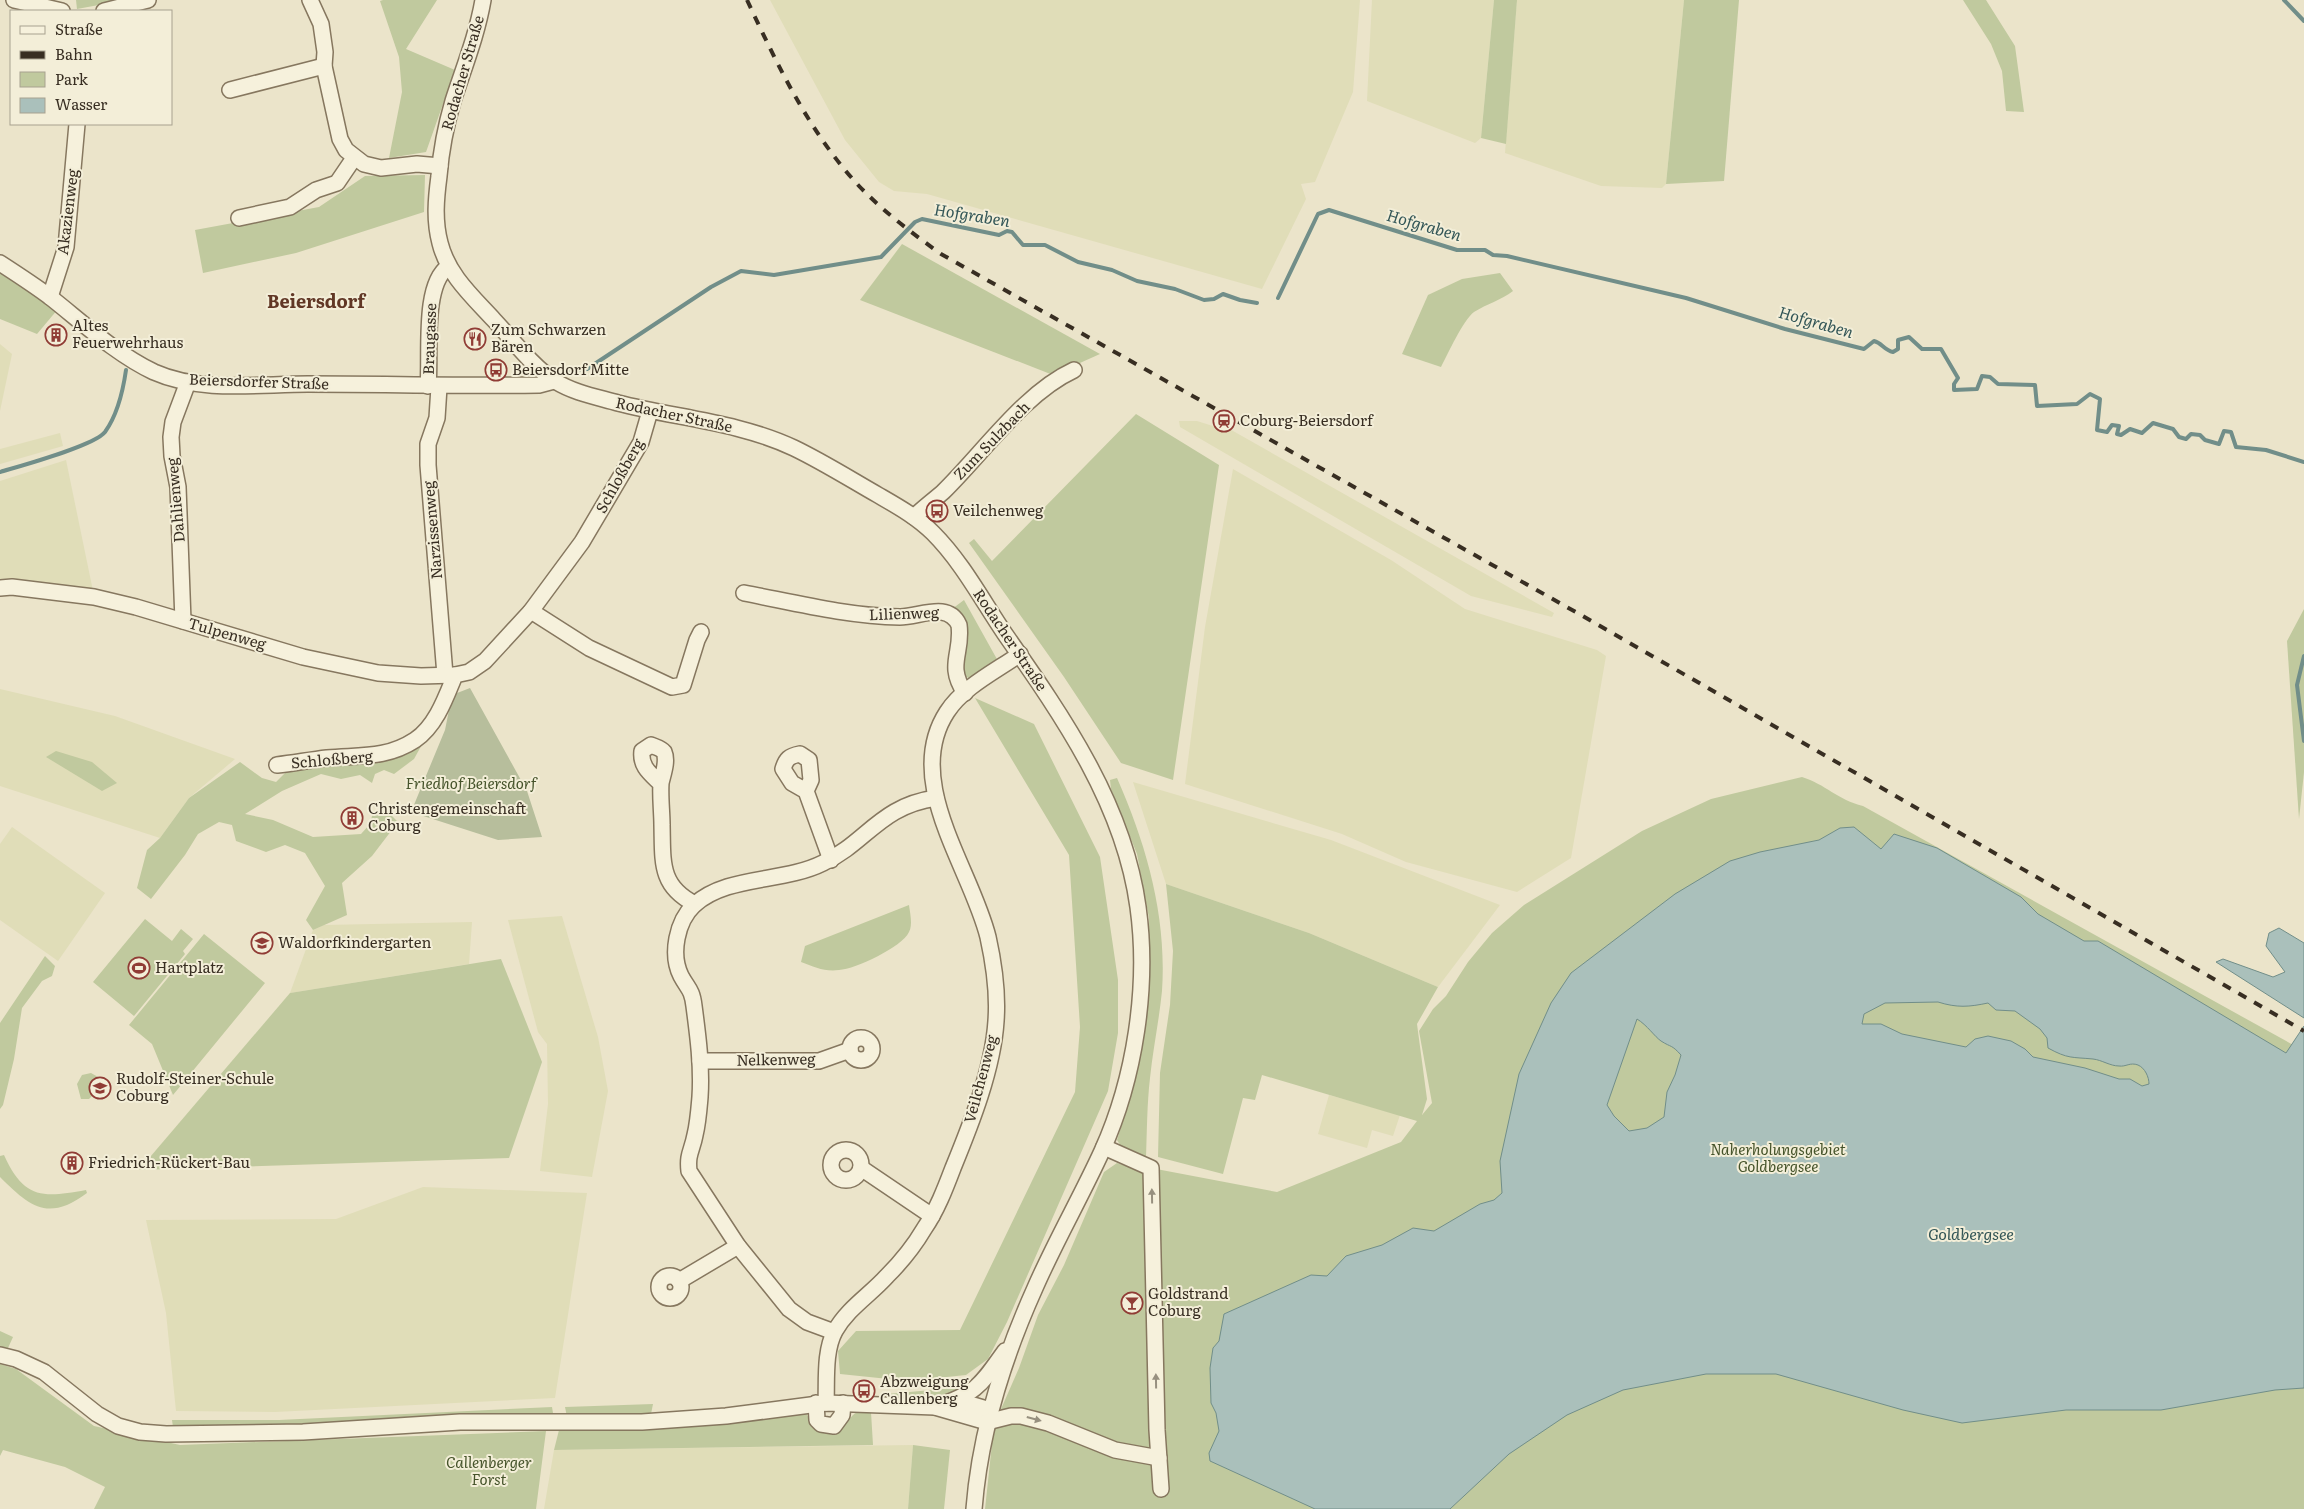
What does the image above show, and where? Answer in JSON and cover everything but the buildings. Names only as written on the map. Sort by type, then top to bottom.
[{"type":"street","points":[[14,0],[58,10]]},
{"type":"street","points":[[108,10],[148,0]]},
{"type":"street","points":[[310,0],[321,24],[325,52],[324,66],[340,139],[346,150],[364,164],[381,168],[417,164],[440,166]]},
{"type":"street","name":"Rodacher Straße","points":[[483,0],[479,24],[452,106],[435,203],[436,221],[448,267],[472,296],[554,381],[581,393],[650,411],[728,425],[773,439],[851,479],[914,517],[931,531],[954,558],[1020,654],[1083,754],[1095,775],[1122,841],[1138,903],[1142,942],[1139,1013],[1125,1089],[1104,1147],[1034,1289],[1018,1332]]},
{"type":"street","points":[[230,90],[324,66]]},
{"type":"street","name":"Akazienweg","points":[[50,297],[66,247],[77,125]]},
{"type":"street","points":[[239,218],[290,207],[316,190],[337,183],[354,158]]},
{"type":"street","name":"Beiersdorfer Straße","points":[[0,263],[50,297],[70,315],[124,354],[155,372],[188,382],[235,385],[434,386],[539,385],[554,381]]},
{"type":"street","name":"Braugasse","points":[[434,386],[432,296],[442,270],[448,267]]},
{"type":"street","name":"Zum Sulzbach","points":[[914,517],[942,492],[1047,385],[1074,370]]},
{"type":"street","name":"Dahlienweg","points":[[183,621],[178,487],[172,456],[172,437],[174,422],[188,382]]},
{"type":"street","name":"Narzissenweg","points":[[434,386],[437,418],[428,444],[428,465],[450,675]]},
{"type":"street","name":"Schloßberg","points":[[277,765],[326,758],[381,756],[416,740],[430,725],[442,706],[450,675],[469,672],[485,661],[530,611],[582,542],[641,442],[650,411]]},
{"type":"street","name":"Tulpenweg","points":[[0,588],[12,587],[94,597],[136,606],[304,657],[378,673],[421,676],[450,675]]},
{"type":"street","name":"Lilienweg","points":[[744,593],[865,616],[905,616],[938,611],[949,614],[959,625],[955,670],[958,683],[965,693]]},
{"type":"street","points":[[530,611],[589,648],[672,687],[683,685],[696,640],[702,632]]},
{"type":"street","name":"Veilchenweg","points":[[821,1403],[834,1332],[861,1299],[886,1277],[909,1250],[932,1216],[960,1150],[992,1050],[996,1021],[995,979],[988,936],[936,798],[932,773],[932,753],[940,725],[947,711],[965,693],[1020,654]]},
{"type":"street","points":[[661,784],[663,865],[669,882],[679,896],[695,904]]},
{"type":"street","points":[[806,791],[831,860]]},
{"type":"street","points":[[834,1332],[796,1316],[738,1246],[689,1171],[687,1157],[695,1135],[700,1097],[700,1060],[692,992],[681,976],[676,954],[680,926],[695,904],[725,887],[792,875],[831,860],[887,815],[908,805],[936,798]]},
{"type":"street","name":"Nelkenweg","points":[[700,1060],[818,1061],[850,1050]]},
{"type":"street","points":[[1104,1147],[1152,1168],[1161,1489]]},
{"type":"street","points":[[861,1168],[932,1216]]},
{"type":"street","points":[[679,1281],[738,1246]]},
{"type":"street","points":[[935,1407],[967,1395],[984,1380],[1018,1332]]},
{"type":"street","points":[[974,1509],[979,1460],[990,1411],[1018,1332]]},
{"type":"street","points":[[0,1355],[16,1359],[44,1372],[97,1414],[118,1426],[140,1432],[166,1434],[303,1432],[460,1422],[642,1422],[726,1416],[821,1403],[990,1411]]},
{"type":"street","points":[[956,1400],[990,1411],[1048,1423],[1115,1450],[1159,1458]]},
{"type":"street","points":[[821,1403],[817,1420],[828,1426],[834,1426],[841,1419],[843,1403]]},
{"type":"shaded area","points":[[770,0],[1360,0],[1353,92],[1315,182],[1301,184],[1306,199],[1262,289],[927,194],[894,191],[879,182],[845,140]]},
{"type":"shaded area","points":[[1372,0],[1494,0],[1481,138],[1475,143],[1367,101]]},
{"type":"shaded area","points":[[1517,0],[1684,0],[1666,184],[1662,188],[1601,186],[1505,153]]},
{"type":"shaded area","points":[[0,344],[12,354],[0,411]]},
{"type":"shaded area","points":[[1179,421],[1197,421],[1216,427],[1219,423],[1554,613],[1552,617],[1471,596],[1180,427]]},
{"type":"shaded area","points":[[60,433],[63,446],[0,464],[0,449]]},
{"type":"shaded area","points":[[66,460],[93,591],[0,581],[0,481]]},
{"type":"shaded area","points":[[1233,469],[1391,560],[1465,609],[1597,650],[1606,656],[1571,858],[1517,892],[1406,862],[1342,834],[1185,784],[1205,627]]},
{"type":"shaded area","points":[[0,689],[115,716],[235,759],[189,798],[160,838],[0,786]]},
{"type":"shaded area","points":[[1133,782],[1331,840],[1500,905],[1438,987],[1309,933],[1166,884]]},
{"type":"shaded area","points":[[12,827],[105,893],[58,961],[0,920],[0,844]]},
{"type":"shaded area","points":[[562,916],[598,1037],[608,1091],[592,1177],[540,1171],[548,1104],[547,1044],[538,1032],[508,920]]},
{"type":"shaded area","points":[[472,922],[469,964],[290,993],[313,930],[324,925]]},
{"type":"shaded area","points":[[1329,1095],[1400,1115],[1393,1136],[1372,1130],[1367,1148],[1318,1134]]},
{"type":"shaded area","points":[[423,1187],[587,1193],[555,1398],[275,1412],[176,1411],[166,1313],[146,1220],[336,1219]]},
{"type":"shaded area","points":[[913,1445],[908,1509],[544,1509],[554,1450]]},
{"type":"green space","points":[[76,0],[126,0],[77,9]]},
{"type":"green space","points":[[437,0],[406,49],[455,70],[426,152],[389,158],[402,92],[399,57],[380,1]]},
{"type":"green space","points":[[1494,0],[1517,0],[1506,144],[1481,138]]},
{"type":"green space","points":[[1684,0],[1739,0],[1724,181],[1666,184]]},
{"type":"green space","points":[[1963,0],[1986,0],[2015,46],[2024,112],[2006,111],[2002,71],[1991,44]]},
{"type":"green space","points":[[425,175],[424,212],[296,253],[203,273],[195,230],[319,207],[365,176]]},
{"type":"green space","points":[[902,244],[1100,354],[1053,375],[860,300]]},
{"type":"green space","points":[[0,272],[58,309],[37,334],[0,319]]},
{"type":"green space","points":[[1500,273],[1513,291],[1470,316],[1441,367],[1402,354],[1428,295],[1462,279]]},
{"type":"green space","points":[[1136,414],[1219,465],[1173,780],[1121,763],[1064,677],[969,543],[974,539],[992,561]]},
{"type":"green space","points":[[964,600],[998,661],[971,679],[964,676],[963,665],[963,656],[968,636],[967,629],[952,609]]},
{"type":"green space","points":[[2304,609],[2304,772],[2299,819],[2287,641]]},
{"type":"green space","name":"Friedhof Beiersdorf","points":[[470,688],[527,791],[542,837],[498,840],[411,812],[445,730],[452,695]]},
{"type":"green space","points":[[975,698],[1034,724],[1100,857],[1118,980],[1118,1033],[1108,1091],[1007,1322],[988,1359],[966,1375],[908,1381],[840,1374],[838,1351],[856,1331],[960,1330],[1075,1092],[1080,1027],[1069,855]]},
{"type":"green space","points":[[425,739],[414,759],[394,774],[384,770],[375,774],[372,783],[360,775],[341,779],[321,774],[282,791],[245,814],[273,820],[313,837],[361,834],[370,824],[373,812],[384,808],[398,822],[372,856],[342,883],[347,915],[313,930],[306,920],[325,886],[305,853],[285,845],[266,852],[236,841],[232,825],[219,822],[198,834],[185,855],[151,899],[137,888],[147,850],[160,838],[189,798],[240,762],[262,778],[276,782],[289,769]]},
{"type":"green space","points":[[56,751],[92,762],[117,783],[102,791],[46,757]]},
{"type":"green space","name":"Goldbergsee","points":[[1802,777],[1846,800],[1863,806],[2304,1051],[2304,1509],[985,1509],[994,1425],[1019,1368],[1038,1315],[1064,1265],[1104,1172],[1117,1163],[1147,1173],[1151,1168],[1277,1192],[1401,1142],[1417,1121],[1262,1075],[1255,1100],[1243,1098],[1223,1174],[1158,1157],[1160,1073],[1170,1005],[1173,951],[1166,884],[1309,933],[1438,987],[1417,1024],[1427,1099],[1422,1115],[1432,1103],[1419,1031],[1433,1009],[1446,996],[1468,962],[1492,933],[1524,905],[1642,831],[1711,799]]},
{"type":"green space","points":[[1117,778],[1146,856],[1153,882],[1161,936],[1163,963],[1162,991],[1151,1067],[1146,1158],[1124,1151],[1117,1140],[1133,1089],[1140,1051],[1149,959],[1149,918],[1137,854],[1111,789],[1110,780]]},
{"type":"green space","points":[[909,905],[911,922],[909,932],[898,944],[878,956],[847,969],[820,969],[801,962],[805,946]]},
{"type":"green space","name":"Hartplatz","points":[[145,919],[172,941],[181,929],[193,939],[183,951],[185,954],[134,1016],[93,982]]},
{"type":"green space","points":[[204,934],[265,983],[173,1095],[152,1044],[129,1025]]},
{"type":"green space","points":[[45,956],[55,966],[52,976],[42,981],[22,1008],[14,1059],[3,1105],[0,1109],[0,1023]]},
{"type":"green space","points":[[501,959],[542,1062],[509,1158],[139,1170],[290,993]]},
{"type":"green space","points":[[91,1073],[98,1077],[103,1085],[89,1099],[81,1099],[77,1084],[82,1075]]},
{"type":"green space","points":[[4,1155],[11,1169],[27,1188],[46,1194],[86,1190],[87,1193],[73,1202],[50,1209],[30,1203],[0,1177],[0,1156]]},
{"type":"green space","points":[[0,1331],[13,1337],[8,1348],[0,1347]]},
{"type":"green space","name":"Callenberger Forst","points":[[0,1364],[16,1369],[94,1426],[180,1445],[546,1431],[536,1509],[94,1509],[105,1487],[65,1467],[3,1450],[0,1456]]},
{"type":"green space","points":[[968,1384],[970,1387],[941,1397],[887,1399],[887,1394],[954,1388]]},
{"type":"green space","points":[[653,1404],[651,1414],[567,1417],[565,1407]]},
{"type":"green space","points":[[552,1407],[553,1413],[546,1418],[328,1425],[173,1427],[172,1420],[279,1420]]},
{"type":"green space","points":[[804,1410],[817,1431],[839,1430],[856,1413],[871,1412],[873,1445],[554,1450],[559,1430],[689,1426]]},
{"type":"green space","points":[[913,1445],[950,1450],[944,1509],[908,1509]]},
{"type":"water","name":"Goldbergsee","points":[[1854,827],[1881,849],[1894,834],[1937,848],[2021,897],[2038,914],[2084,941],[2098,941],[2286,1053],[2304,1026],[2304,1388],[2275,1390],[2161,1410],[2066,1410],[1962,1423],[1903,1410],[1776,1374],[1706,1374],[1623,1390],[1567,1415],[1509,1454],[1450,1509],[1315,1509],[1210,1461],[1209,1453],[1219,1431],[1216,1413],[1211,1403],[1210,1368],[1213,1348],[1219,1341],[1224,1314],[1311,1275],[1327,1276],[1346,1256],[1382,1245],[1413,1228],[1434,1231],[1480,1204],[1494,1200],[1502,1193],[1500,1161],[1519,1074],[1551,1003],[1571,973],[1675,894],[1730,861],[1760,852],[1819,840],[1840,828]],"holes":[[[1938,1002],[1963,1006],[1988,1003],[1996,1010],[2015,1011],[2040,1029],[2047,1038],[2048,1048],[2055,1052],[2065,1056],[2096,1060],[2116,1066],[2138,1065],[2146,1073],[2149,1084],[2142,1086],[2130,1079],[2119,1079],[2085,1068],[2033,1057],[2025,1049],[2011,1041],[1988,1036],[1975,1039],[1966,1047],[1902,1034],[1881,1024],[1862,1024],[1864,1014],[1885,1003]],[[1637,1019],[1659,1039],[1681,1055],[1667,1092],[1664,1117],[1647,1128],[1629,1131],[1614,1116],[1607,1105]]]},
{"type":"water","points":[[2279,928],[2304,943],[2304,1018],[2216,962],[2223,959],[2273,977],[2285,972],[2266,946],[2269,933]]},
{"type":"waterway","points":[[2284,0],[2304,21]]},
{"type":"waterway","name":"Hofgraben","points":[[1278,298],[1318,214],[1329,210],[1457,250],[1485,250],[1493,255],[1507,256],[1686,298],[1785,329],[1864,349],[1874,341],[1893,352],[1898,349],[1898,340],[1909,337],[1922,349],[1941,349],[1958,378],[1954,384],[1954,390],[1977,389],[1982,376],[1990,377],[1998,384],[2035,385],[2037,406],[2077,404],[2090,394],[2100,399],[2097,430],[2107,432],[2112,425],[2119,426],[2117,434],[2121,435],[2130,429],[2142,433],[2153,423],[2173,429],[2179,437],[2186,439],[2191,434],[2200,435],[2205,440],[2219,444],[2224,431],[2231,432],[2236,447],[2266,450],[2304,462]]},
{"type":"waterway","name":"Hofgraben","points":[[561,372],[587,369],[711,287],[741,271],[774,275],[881,257],[915,222],[922,219],[999,235],[1007,231],[1012,232],[1023,245],[1045,245],[1078,262],[1112,270],[1137,281],[1175,289],[1204,300],[1214,299],[1223,294],[1257,303]]},
{"type":"waterway","points":[[0,472],[72,449],[87,443],[105,432],[110,425],[119,402],[126,370]]},
{"type":"waterway","points":[[2304,656],[2297,685],[2304,741]]},
{"type":"railway","points":[[747,0],[796,98],[841,165],[878,205],[941,254],[1581,615],[2304,1031]]},
{"type":"place","name":"Altes Feuerwehrhaus","points":[[56,335]]},
{"type":"place","name":"Zum Schwarzen Bären","points":[[475,339]]},
{"type":"place","name":"Beiersdorf Mitte","points":[[496,370]]},
{"type":"place","name":"Coburg-Beiersdorf","points":[[1224,421]]},
{"type":"place","name":"Veilchenweg","points":[[937,511]]},
{"type":"place","name":"Christengemeinschaft Coburg","points":[[352,818]]},
{"type":"place","name":"Waldorfkindergarten","points":[[262,943]]},
{"type":"place","name":"Hartplatz","points":[[139,968]]},
{"type":"place","name":"Rudolf-Steiner-Schule Coburg","points":[[100,1088]]},
{"type":"place","name":"Friedrich-Rückert-Bau","points":[[72,1163]]},
{"type":"place","name":"Goldstrand Coburg","points":[[1132,1303]]},
{"type":"place","name":"Abzweigung Callenberg","points":[[864,1391]]},
{"type":"district","name":"Beiersdorf","points":[[316,302]]},
{"type":"park label","name":"Naherholungsgebiet Goldbergsee","points":[[1778,1158]]}]
